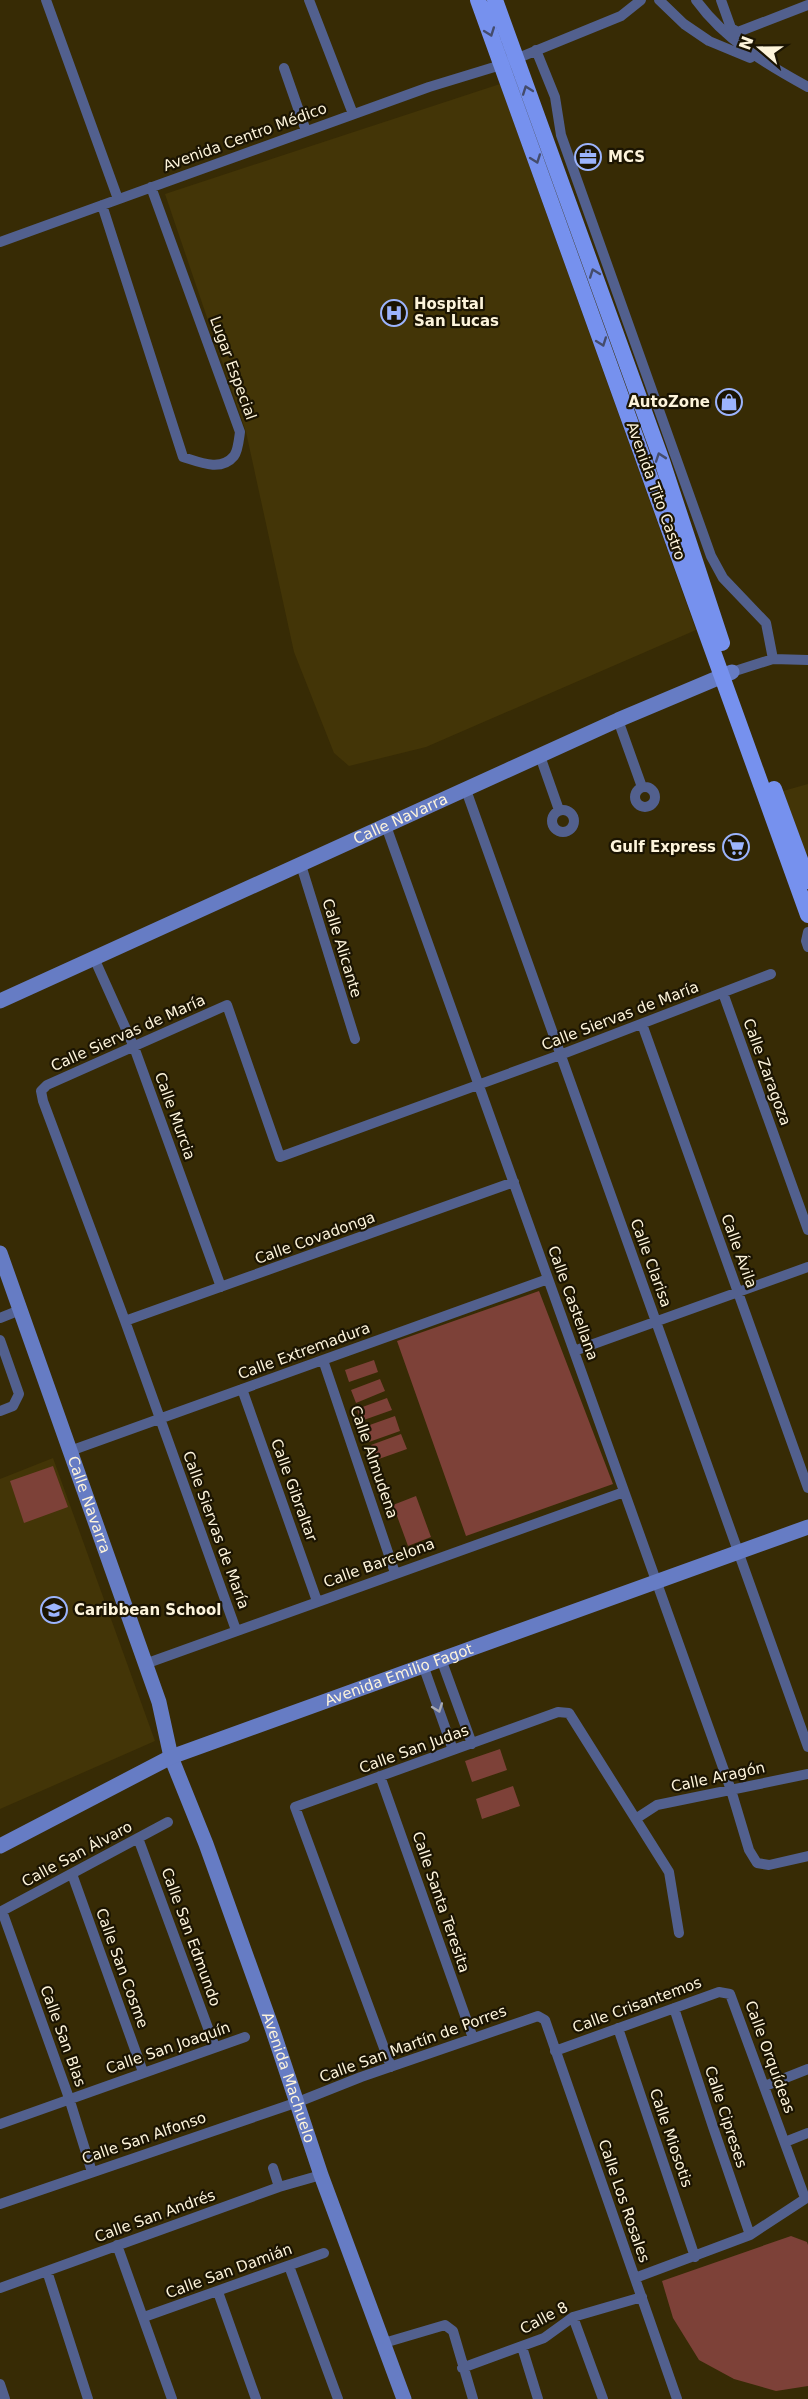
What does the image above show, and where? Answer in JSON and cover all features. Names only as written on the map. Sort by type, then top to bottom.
[{"type":"main road","name":"Avenida Tito Castro","points":[[478,0],[509,62]]},
{"type":"main road","name":"Avenida Tito Castro","points":[[495,0],[509,62],[727,674],[808,915]]},
{"type":"main road","name":"Avenida Tito Castro","points":[[727,674],[807,873]]},
{"type":"street","points":[[46,0],[118,199]]},
{"type":"street","points":[[309,0],[353,114]]},
{"type":"street","name":"Avenida Centro Médico","points":[[0,242],[353,114],[509,62],[621,16],[641,0]]},
{"type":"street","points":[[659,0],[684,24],[709,41],[769,66],[808,87]]},
{"type":"street","points":[[697,0],[730,38],[769,66]]},
{"type":"street","points":[[721,0],[731,28],[738,32],[808,5]]},
{"type":"street","points":[[536,50],[555,97],[561,135],[711,556],[723,578],[766,623],[773,659]]},
{"type":"street","points":[[284,68],[306,131]]},
{"type":"street","name":"Lugar Especial","points":[[102,205],[183,457],[206,465],[225,464],[236,455],[240,432],[152,187]]},
{"type":"street","name":"Calle Navarra","points":[[0,1001],[618,720],[727,674],[773,659],[808,660]]},
{"type":"street","points":[[618,720],[642,787]]},
{"type":"street","points":[[540,756],[559,810]]},
{"type":"street","name":"Calle Clarisa","points":[[466,790],[808,1747]]},
{"type":"street","name":"Calle Castellana","points":[[386,826],[731,1790]]},
{"type":"street","name":"Calle Alicante","points":[[301,865],[355,1039]]},
{"type":"street","points":[[808,932],[806,941],[808,947]]},
{"type":"street","name":"Calle Murcia","points":[[94,958],[134,1047],[221,1287]]},
{"type":"street","name":"Calle Siervas de María","points":[[236,1630],[41,1091],[47,1085],[227,1005],[280,1156],[560,1055],[771,974]]},
{"type":"street","name":"Calle Zaragoza","points":[[723,993],[808,1230]]},
{"type":"street","name":"Calle Ávila","points":[[642,1024],[808,1488]]},
{"type":"street","name":"Calle Covadonga","points":[[125,1321],[514,1182]]},
{"type":"street","name":"Calle Navarra","points":[[0,1253],[159,1702],[171,1757]]},
{"type":"street","points":[[574,1351],[808,1267]]},
{"type":"street","name":"Calle Extremadura","points":[[70,1451],[548,1279]]},
{"type":"street","points":[[0,1318],[20,1310]]},
{"type":"street","points":[[0,1340],[19,1394],[13,1406],[0,1411]]},
{"type":"street","name":"Calle Almudena","points":[[323,1360],[396,1573]]},
{"type":"street","name":"Calle Gibraltar","points":[[242,1389],[317,1601]]},
{"type":"street","name":"Calle Barcelona","points":[[145,1664],[624,1491]]},
{"type":"street","name":"Avenida Emilio Fagot","points":[[0,1846],[171,1757],[808,1527]]},
{"type":"street","points":[[441,1659],[472,1744]]},
{"type":"street","points":[[423,1665],[453,1750]]},
{"type":"street","name":"Calle San Judas","points":[[391,2067],[295,1807],[558,1712],[569,1713],[669,1872],[679,1933]]},
{"type":"street","name":"Avenida Machuelo","points":[[171,1757],[206,1844],[298,2102],[321,2175],[404,2399]]},
{"type":"street","name":"Calle Aragón","points":[[637,1818],[657,1805],[808,1774]]},
{"type":"street","name":"Calle Santa Teresita","points":[[380,1776],[473,2038]]},
{"type":"street","points":[[731,1790],[749,1850],[757,1863],[769,1865],[808,1856]]},
{"type":"street","name":"Calle San Álvaro","points":[[1,1912],[168,1822]]},
{"type":"street","name":"Calle San Edmundo","points":[[138,1838],[215,2047]]},
{"type":"street","name":"Calle San Cosme","points":[[72,1874],[143,2072]]},
{"type":"street","name":"Calle San Blas","points":[[1,1912],[69,2098],[92,2172]]},
{"type":"street","name":"Calle Crisantemos","points":[[555,2051],[719,1992],[730,1995]]},
{"type":"street","name":"Calle Orquídeas","points":[[730,1995],[806,2197]]},
{"type":"street","name":"Calle Cipreses","points":[[674,2008],[750,2235]]},
{"type":"street","name":"Calle San Martín de Porres","points":[[298,2102],[538,2016]]},
{"type":"street","name":"Calle Los Rosales","points":[[538,2016],[545,2020],[678,2399]]},
{"type":"street","name":"Calle Miosotis","points":[[618,2028],[695,2257]]},
{"type":"street","name":"Calle San Joaquín","points":[[0,2124],[245,2037]]},
{"type":"street","points":[[765,2086],[808,2069]]},
{"type":"street","name":"Calle San Alfonso","points":[[0,2204],[298,2102]]},
{"type":"street","points":[[785,2142],[808,2133]]},
{"type":"street","points":[[273,2168],[279,2187]]},
{"type":"street","name":"Calle San Andrés","points":[[0,2288],[279,2187],[321,2175]]},
{"type":"street","points":[[635,2278],[750,2235],[806,2197]]},
{"type":"street","points":[[117,2245],[172,2399]]},
{"type":"street","name":"Calle San Damián","points":[[144,2317],[324,2253]]},
{"type":"street","points":[[289,2266],[338,2399]]},
{"type":"street","points":[[47,2271],[88,2399]]},
{"type":"street","points":[[218,2292],[256,2399]]},
{"type":"street","name":"Calle 8","points":[[462,2368],[544,2338],[573,2317],[642,2297]]},
{"type":"street","points":[[573,2317],[603,2399]]},
{"type":"street","points":[[384,2343],[445,2325],[453,2331],[462,2368],[473,2399]]},
{"type":"street","points":[[522,2347],[538,2399]]},
{"type":"street","points":[[0,2384],[5,2399]]},
{"type":"shaded area","name":"Hospital San Lucas","points":[[500,84],[696,630],[426,747],[349,766],[334,753],[294,652],[246,432],[165,194]]},
{"type":"shaded area","points":[[808,784],[808,853],[806,854],[783,791]]},
{"type":"shaded area","points":[[539,1291],[613,1484],[466,1536],[397,1341]]},
{"type":"shaded area","points":[[374,1360],[378,1372],[349,1382],[345,1370]]},
{"type":"shaded area","points":[[380,1379],[385,1391],[356,1403],[351,1390]]},
{"type":"shaded area","points":[[387,1398],[392,1410],[361,1421],[357,1409]]},
{"type":"shaded area","points":[[395,1416],[400,1431],[369,1442],[364,1427]]},
{"type":"shaded area","points":[[401,1434],[407,1449],[376,1460],[371,1445]]},
{"type":"shaded area","name":"Caribbean School","points":[[53,1458],[155,1741],[0,1809],[0,1479]]},
{"type":"shaded area","points":[[53,1466],[68,1507],[24,1523],[10,1481]]},
{"type":"shaded area","points":[[416,1496],[431,1537],[408,1546],[393,1505]]},
{"type":"shaded area","points":[[500,1749],[507,1770],[472,1782],[465,1761]]},
{"type":"shaded area","points":[[513,1786],[520,1806],[482,1819],[476,1799]]},
{"type":"shaded area","points":[[791,2236],[807,2242],[808,2245],[808,2386],[776,2391],[734,2379],[699,2360],[673,2318],[662,2281]]},
{"type":"place","name":"MCS","points":[[588,157]]},
{"type":"place","name":"Hospital San Lucas","points":[[394,313]]},
{"type":"place","name":"AutoZone","points":[[729,402]]},
{"type":"place","name":"Gulf Express","points":[[736,847]]},
{"type":"place","name":"Caribbean School","points":[[54,1610]]}]
